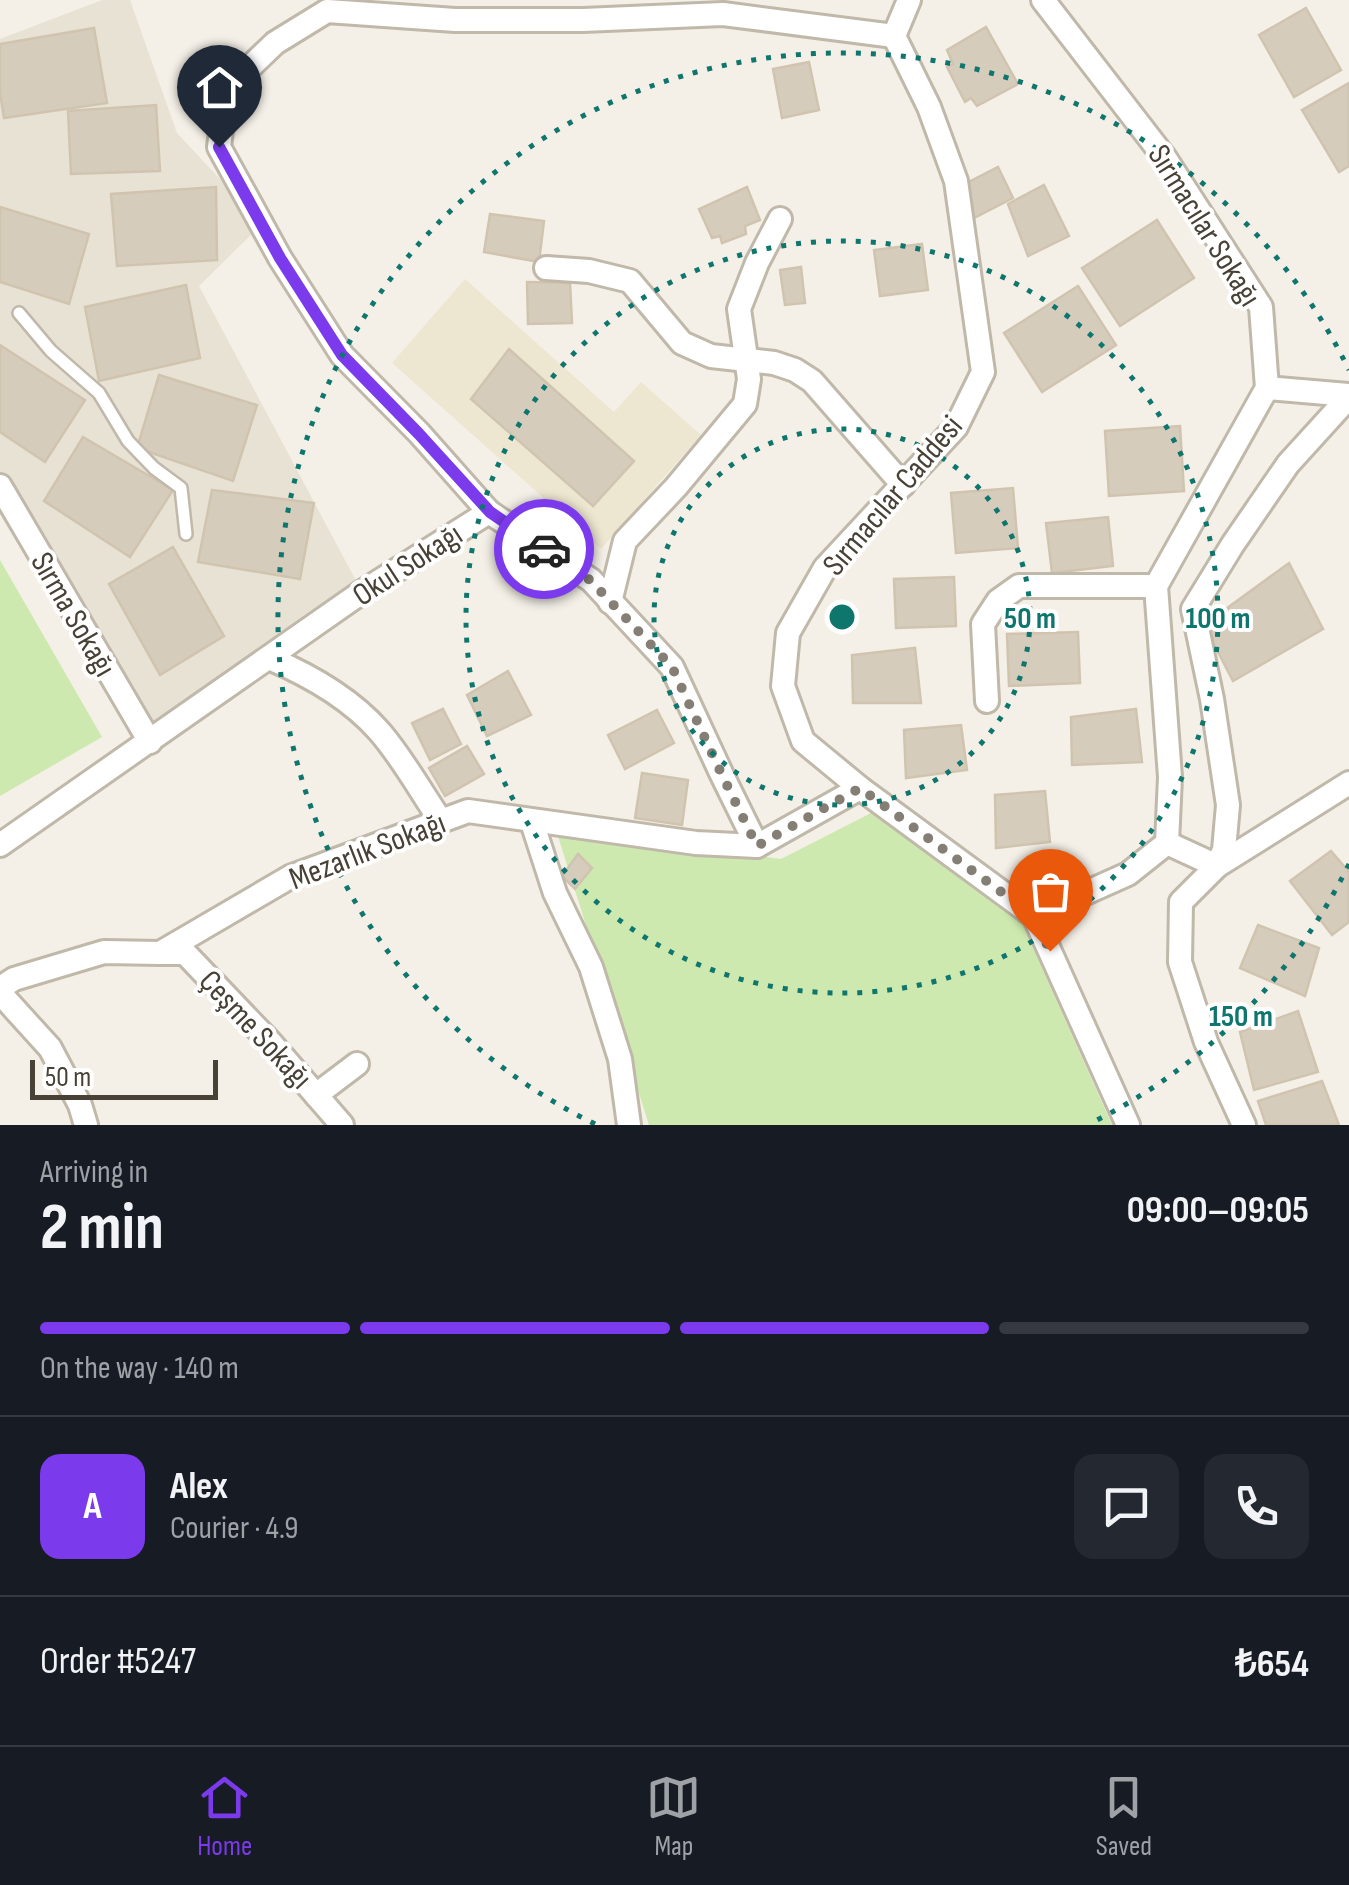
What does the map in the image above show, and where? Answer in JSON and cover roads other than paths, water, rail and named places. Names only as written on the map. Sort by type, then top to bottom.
[{"type":"street","points":[[332,6],[473,20],[583,20],[721,7],[894,36],[909,0]]},
{"type":"street","name":"Sırmacılar Sokağı","points":[[1043,0],[1165,158],[1261,307],[1267,388]]},
{"type":"street","name":"Okul Sokağı","points":[[0,845],[362,592],[490,512],[342,355],[280,258],[219,147],[226,90],[275,43],[332,6]]},
{"type":"street","name":"Sırmacılar Caddesi","points":[[894,36],[929,107],[956,180],[983,372],[956,426],[825,568],[788,634],[783,686],[802,741],[1034,916],[1128,1125]]},
{"type":"street","points":[[610,602],[626,541],[745,404],[749,380],[739,309],[780,219]]},
{"type":"street","points":[[546,268],[630,281],[682,343],[711,356],[774,363],[795,370],[812,381],[902,485]]},
{"type":"street","points":[[1034,916],[1128,874],[1167,843],[1170,777],[1156,586],[1267,388],[1349,396]]},
{"type":"street","points":[[1217,866],[1224,850],[1228,805],[1194,609],[1288,464],[1349,396]]},
{"type":"street","name":"Sırma Sokağı","points":[[0,486],[150,742]]},
{"type":"street","points":[[490,512],[590,580],[672,667],[757,846],[860,788]]},
{"type":"street","points":[[987,701],[983,624],[998,602],[1019,586],[1156,586]]},
{"type":"street","points":[[269,658],[304,673],[350,703],[380,731],[441,821]]},
{"type":"street","points":[[1244,1125],[1206,1042],[1180,962],[1181,902],[1217,866],[1349,783]]},
{"type":"street","name":"Mezarlık Sokağı","points":[[160,953],[290,878],[468,811],[696,843],[757,846]]},
{"type":"street","points":[[532,822],[554,893],[591,966],[620,1059],[629,1125]]},
{"type":"street","points":[[1167,843],[1217,866]]},
{"type":"street","points":[[86,1125],[80,1105],[50,1048],[0,990],[14,979],[104,952],[160,953]]},
{"type":"street","name":"Çeşme Sokağı","points":[[160,953],[185,953],[342,1125]]},
{"type":"street","points":[[316,1095],[356,1064]]},
{"type":"lane","points":[[19,313],[51,352],[99,394],[128,441],[181,488],[186,534]]}]
